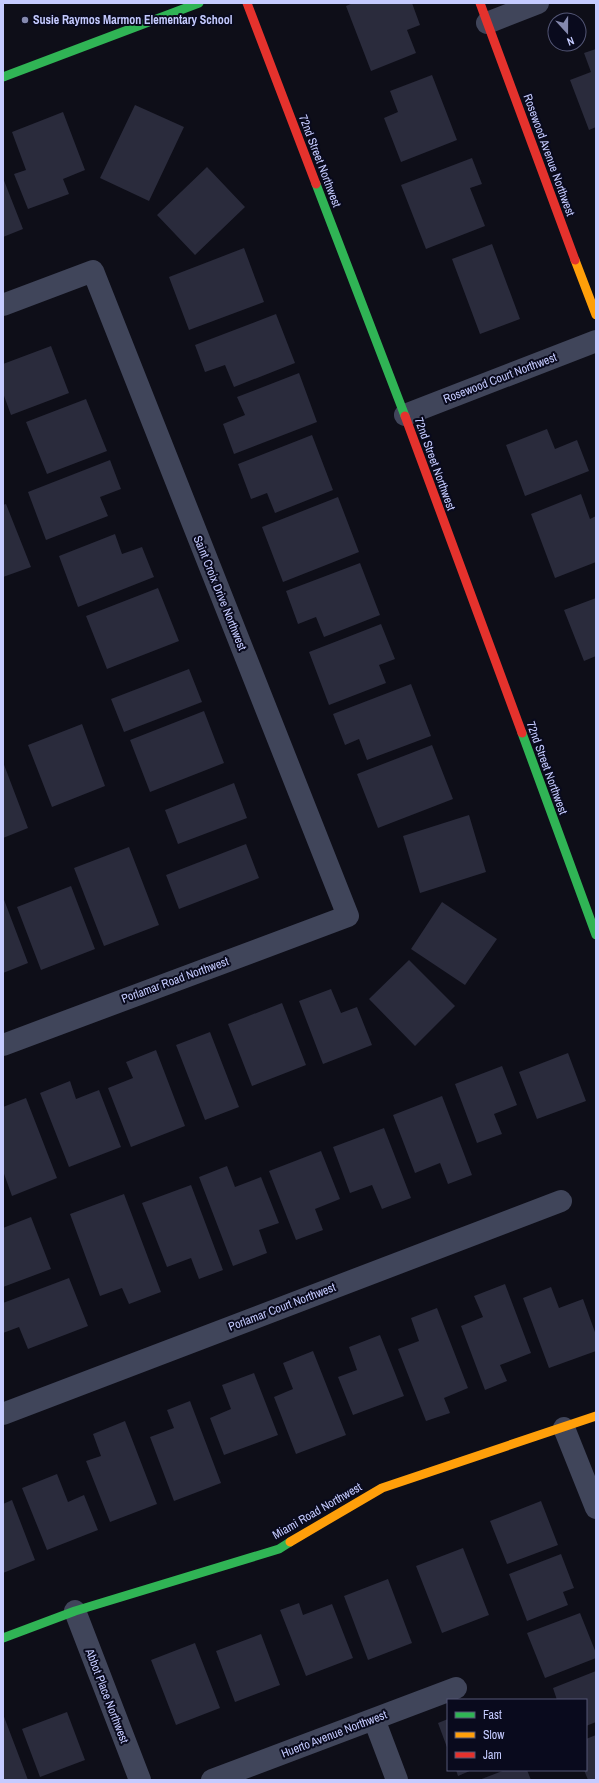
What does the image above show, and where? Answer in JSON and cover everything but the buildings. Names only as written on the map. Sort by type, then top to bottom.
[{"type":"street","points":[[3,77],[199,3]]},
{"type":"street","name":"72nd Street Northwest","points":[[247,3],[405,415],[596,935]]},
{"type":"street","points":[[483,13],[538,3]]},
{"type":"street","name":"Rosewood Avenue Northwest","points":[[483,13],[596,315]]},
{"type":"street","name":"Saint Croix Drive Northwest","points":[[3,305],[93,271],[348,916]]},
{"type":"street","name":"Rosewood Court Northwest","points":[[405,415],[596,341]]},
{"type":"street","name":"Porlamar Road Northwest","points":[[3,1044],[348,916]]},
{"type":"street","name":"Porlamar Court Northwest","points":[[3,1414],[561,1201]]},
{"type":"street","name":"Miami Road Northwest","points":[[3,1638],[75,1611],[279,1548],[382,1488],[596,1416]]},
{"type":"street","points":[[564,1428],[596,1508]]},
{"type":"street","name":"Abbot Place Northwest","points":[[75,1611],[140,1780]]},
{"type":"street","name":"Huerto Avenue Northwest","points":[[212,1780],[456,1688]]},
{"type":"street","points":[[374,1719],[397,1780]]},
{"type":"traffic: fast","points":[[3,77],[199,3]]},
{"type":"traffic: fast","points":[[316,184],[405,416]]},
{"type":"traffic: fast","points":[[522,733],[596,935]]},
{"type":"traffic: fast","points":[[3,1638],[75,1611],[279,1549],[290,1542]]},
{"type":"traffic: slow","points":[[575,260],[596,315]]},
{"type":"traffic: slow","points":[[290,1542],[382,1488],[596,1416]]},
{"type":"traffic: jam","points":[[247,3],[316,184]]},
{"type":"traffic: jam","points":[[480,3],[575,260]]},
{"type":"traffic: jam","points":[[405,416],[522,733]]},
{"type":"place","name":"Susie Raymos Marmon Elementary School","points":[[25,20]]}]
